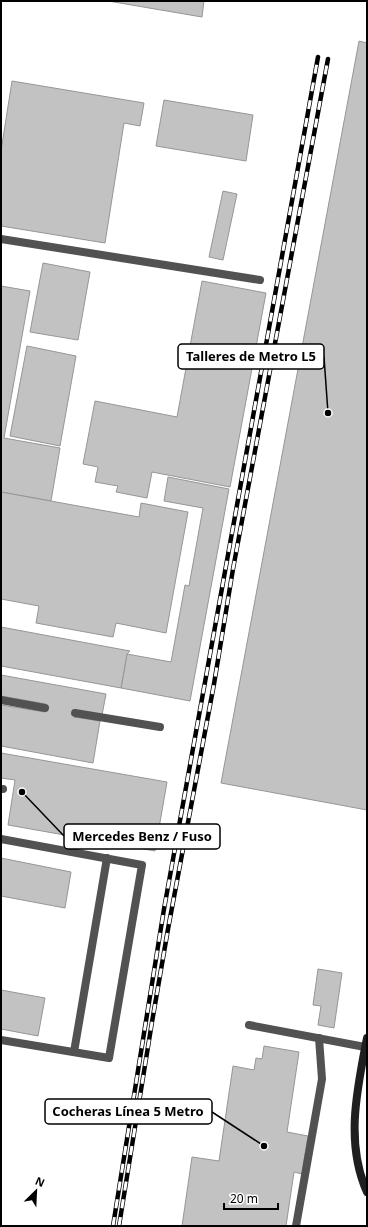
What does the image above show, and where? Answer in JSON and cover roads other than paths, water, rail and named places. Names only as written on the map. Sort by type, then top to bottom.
[{"type":"main road","points":[[366,1043],[356,1103],[354,1134],[357,1161],[367,1192]]},
{"type":"lane","points":[[1,239],[260,280]]},
{"type":"lane","points":[[1,700],[45,708]]},
{"type":"lane","points":[[75,713],[160,728]]},
{"type":"lane","points":[[1,839],[142,865],[109,1058],[1,1040]]},
{"type":"lane","points":[[74,1052],[107,858]]},
{"type":"lane","points":[[249,1026],[319,1038],[366,1043]]},
{"type":"lane","points":[[296,1226],[322,1079],[319,1038]]},
{"type":"railway","points":[[113,1226],[164,909],[318,57]]},
{"type":"railway","points":[[119,1226],[168,929],[328,59]]},
{"type":"place","name":"Talleres de Metro L5","points":[[328,413]]},
{"type":"place","name":"Mercedes Benz / Fuso","points":[[22,792]]},
{"type":"place","name":"Cocheras Línea 5 Metro","points":[[264,1146]]}]
